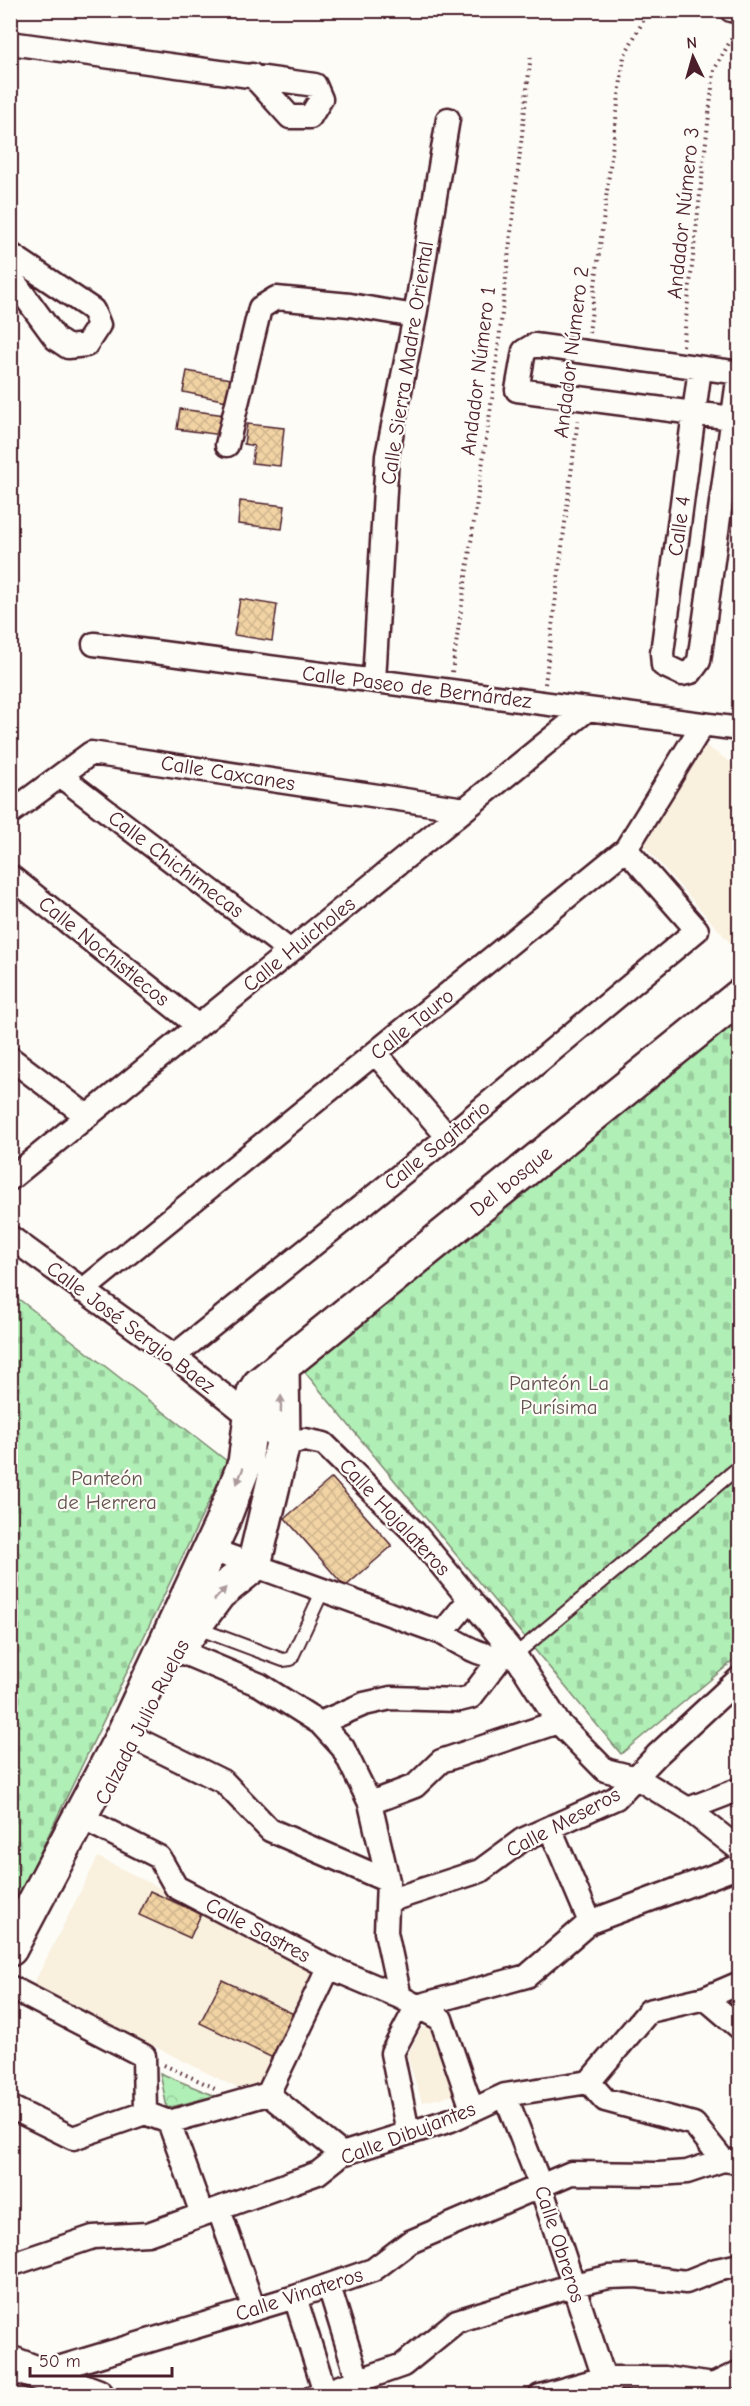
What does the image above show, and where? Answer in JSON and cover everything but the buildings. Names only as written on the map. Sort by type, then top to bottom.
[{"type":"main road","name":"Del bosque","points":[[250,1419],[254,1393],[259,1385],[740,996]]},
{"type":"main road","points":[[254,1565],[283,1443],[282,1366]]},
{"type":"main road","name":"Calzada Julio Ruelas","points":[[10,1949],[85,1820],[177,1635],[209,1549],[245,1463],[250,1419]]},
{"type":"main road","name":"Calzada Julio Ruelas","points":[[177,1635],[219,1593],[254,1565]]},
{"type":"main road","name":"Calzada Julio Ruelas","points":[[10,1975],[53,1900],[85,1820]]},
{"type":"main road","points":[[24,2368],[97,2396]]},
{"type":"street","points":[[731,10],[740,12]]},
{"type":"street","points":[[10,43],[252,75]]},
{"type":"street","name":"Calle Sierra Madre Oriental","points":[[374,681],[387,456],[415,316],[448,118]]},
{"type":"street","points":[[10,254],[93,309],[99,325],[86,345],[68,346],[56,339],[10,276]]},
{"type":"street","points":[[227,445],[260,308],[276,298],[350,305],[415,316]]},
{"type":"street","points":[[534,345],[691,366],[739,373],[736,418],[517,390],[524,351],[534,345]]},
{"type":"street","name":"Calle 4","points":[[691,366],[694,413],[662,653],[663,665],[682,674],[691,672],[699,660],[736,418]]},
{"type":"street","name":"Calle Paseo de Bernárdez","points":[[94,644],[740,729]]},
{"type":"street","name":"Calle Huicholes","points":[[10,1179],[588,709]]},
{"type":"street","name":"Calle Tauro","points":[[82,1291],[626,849],[704,724]]},
{"type":"street","name":"Calle Caxcanes","points":[[10,813],[62,777],[91,753],[465,809]]},
{"type":"street","name":"Calle Chichimecas","points":[[62,777],[290,951]]},
{"type":"street","name":"Calle Sagitario","points":[[174,1356],[448,1137],[697,930],[626,849]]},
{"type":"street","name":"Calle Nochistlecos","points":[[10,876],[198,1026]]},
{"type":"street","points":[[376,1054],[448,1137]]},
{"type":"street","points":[[10,1058],[87,1116]]},
{"type":"street","name":"Calle José Sergio Baez","points":[[10,1237],[174,1356],[250,1419]]},
{"type":"street","points":[[250,1419],[283,1443]]},
{"type":"street","name":"Calle Hojalateros","points":[[283,1443],[316,1441],[339,1456],[415,1533],[470,1599],[507,1657],[558,1722],[605,1770],[636,1778],[688,1809],[740,1850]]},
{"type":"street","points":[[209,1549],[442,1633],[465,1647],[507,1657],[471,1697],[459,1700],[391,1698],[364,1704],[320,1723]]},
{"type":"street","points":[[442,1633],[470,1599]]},
{"type":"street","points":[[177,1635],[320,1723],[343,1748],[370,1803],[388,1891],[386,1932],[408,2001],[392,2053],[408,2133]]},
{"type":"street","name":"Calle Meseros","points":[[388,1891],[480,1871],[522,1840],[616,1798],[657,1755],[740,1678]]},
{"type":"street","points":[[370,1803],[415,1786],[441,1761],[558,1722]]},
{"type":"street","points":[[129,1735],[224,1782],[270,1830],[388,1891]]},
{"type":"street","points":[[688,1809],[740,1789]]},
{"type":"street","name":"Calle Sastres","points":[[85,1820],[159,1857],[176,1887],[329,1967],[408,2001],[441,2019],[472,2109]]},
{"type":"street","points":[[550,1828],[590,1922]]},
{"type":"street","points":[[408,2001],[527,1976],[590,1922],[740,1866]]},
{"type":"street","points":[[10,2107],[73,2138],[145,2113],[169,2122],[268,2094],[329,1967]]},
{"type":"street","points":[[589,2082],[649,2011],[705,1998],[740,1983]]},
{"type":"street","points":[[10,1987],[144,2056],[145,2113]]},
{"type":"street","points":[[705,1998],[740,2028]]},
{"type":"street","name":"Calle Dibujantes","points":[[10,2265],[93,2237],[148,2234],[318,2173],[342,2154],[451,2120],[505,2095],[589,2082]]},
{"type":"street","name":"Calle Vinateros","points":[[589,2082],[605,2100],[694,2124],[731,2161]]},
{"type":"street","points":[[268,2094],[342,2154]]},
{"type":"street","name":"Calle Obreros","points":[[505,2095],[541,2187],[607,2387]]},
{"type":"street","points":[[169,2122],[254,2309]]},
{"type":"street","name":"Calle Vinateros","points":[[24,2368],[254,2309],[329,2286],[373,2270],[410,2241],[571,2173],[687,2172],[731,2161]]},
{"type":"street","points":[[295,2296],[319,2394],[403,2365],[457,2321],[573,2285],[609,2277],[637,2276],[686,2282],[716,2270],[740,2265]]},
{"type":"street","points":[[329,2286],[358,2380]]},
{"type":"street","points":[[540,2396],[665,2378],[713,2385],[740,2372]]},
{"type":"lane","points":[[507,1657],[740,1466]]},
{"type":"lane","points":[[177,1635],[283,1660],[291,1659],[322,1590]]},
{"type":"path","name":"Andador Número 2","points":[[586,352],[624,56],[649,10]]},
{"type":"path","name":"Andador Número 3","points":[[691,366],[714,70],[740,25]]},
{"type":"path","name":"Andador Número 1","points":[[450,691],[494,385],[531,54]]},
{"type":"path","name":"Andador Número 2","points":[[543,703],[581,398]]},
{"type":"path","points":[[144,2056],[245,2101]]},
{"type":"shaded area","points":[[705,745],[739,768],[739,953],[641,842]]},
{"type":"shaded area","points":[[98,1857],[323,1970],[268,2080],[239,2089],[33,1985]]},
{"type":"shaded area","points":[[433,2024],[454,2095],[422,2102],[407,2056],[421,2029]]},
{"type":"green space","name":"Panteón La Purísima","points":[[739,1011],[739,1656],[621,1754],[304,1371]]},
{"type":"green space","name":"Panteón de Herrera","points":[[11,1293],[228,1462],[11,1913]]},
{"type":"green space","points":[[160,2073],[215,2096],[167,2108]]}]
